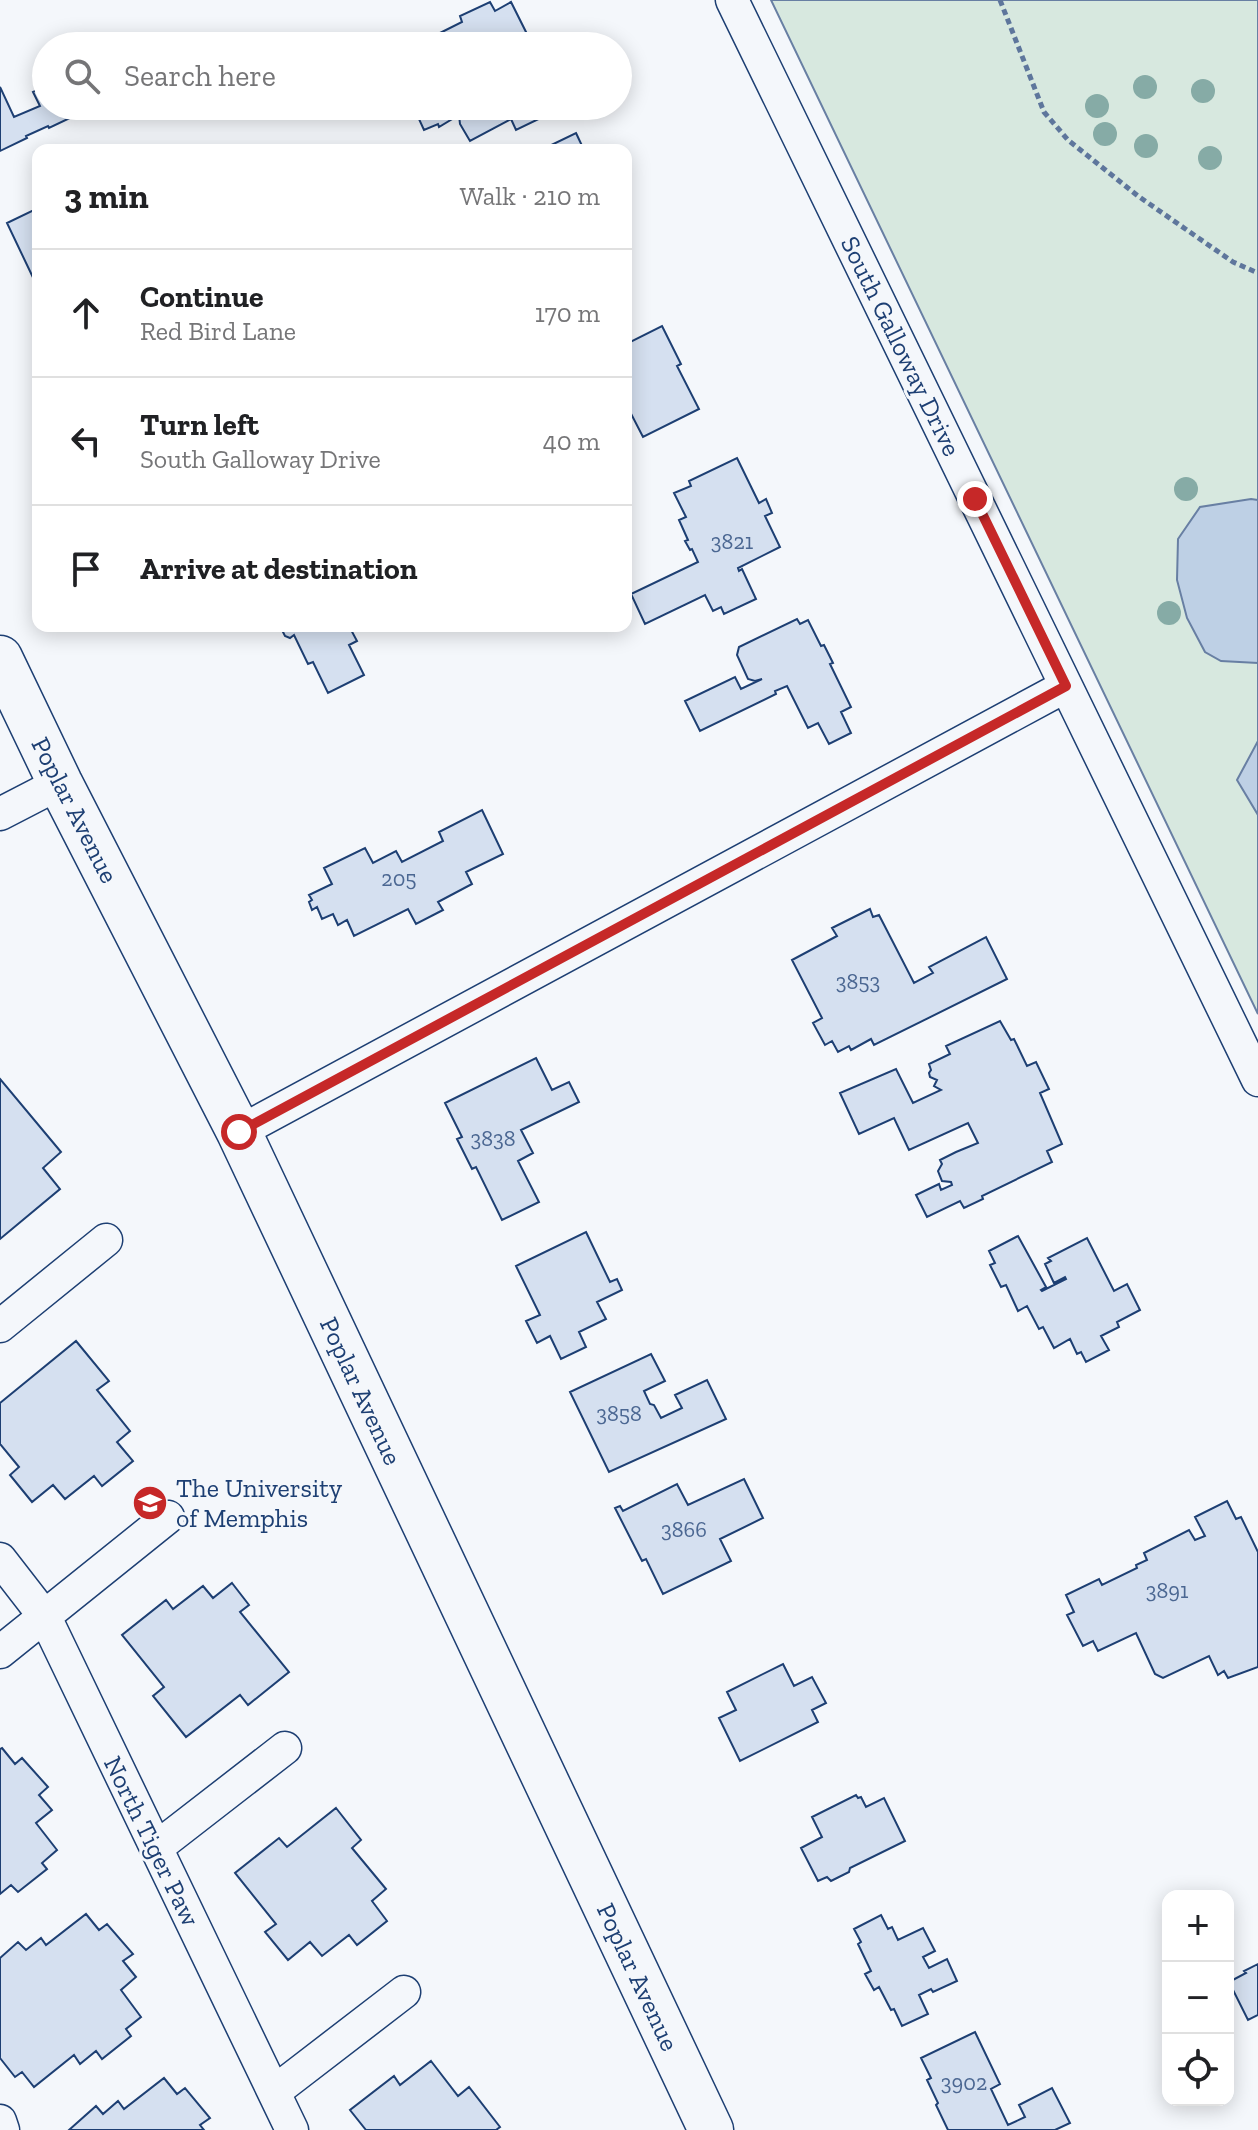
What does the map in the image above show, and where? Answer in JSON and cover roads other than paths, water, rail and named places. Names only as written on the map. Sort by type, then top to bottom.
[{"type":"main road","name":"Poplar Avenue","points":[[0,658],[60,783],[239,1132],[711,2130]]},
{"type":"street","name":"South Galloway Drive","points":[[732,0],[1258,1080]]},
{"type":"street","points":[[239,1132],[1066,686]]},
{"type":"street","points":[[0,814],[60,783]]},
{"type":"street","points":[[0,1326],[106,1240]]},
{"type":"street","points":[[0,1652],[168,1517]]},
{"type":"street","name":"North Tiger Paw","points":[[0,1559],[45,1617],[292,2130]]},
{"type":"street","points":[[156,1848],[285,1748]]},
{"type":"street","points":[[274,2092],[404,1992]]},
{"type":"street","points":[[0,2121],[3,2130]]},
{"type":"water","points":[[1258,500],[1258,663],[1221,661],[1205,652],[1187,618],[1177,580],[1178,539],[1200,507]]},
{"type":"water","points":[[1258,741],[1258,815],[1237,780]]},
{"type":"place","name":"The University of Memphis","points":[[150,1503]]}]
